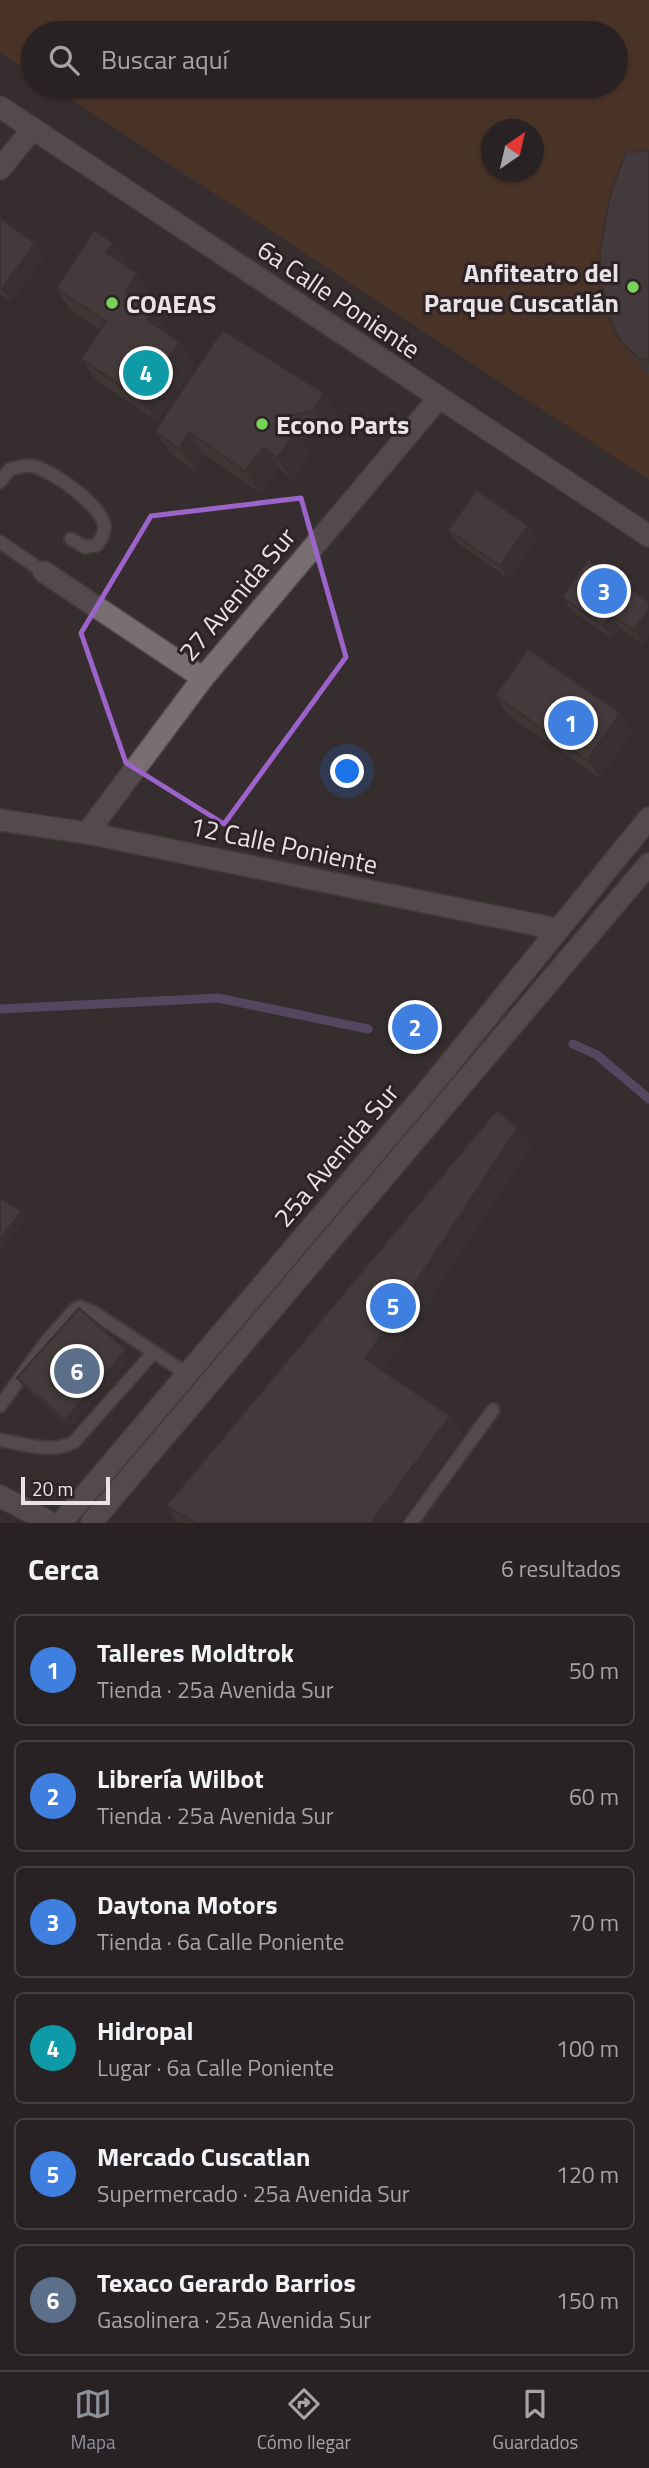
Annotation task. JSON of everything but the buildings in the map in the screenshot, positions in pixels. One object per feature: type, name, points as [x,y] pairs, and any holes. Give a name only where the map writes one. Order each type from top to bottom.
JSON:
[{"type":"street","name":"6a Calle Poniente","points":[[0,107],[649,536]]},
{"type":"street","points":[[0,169],[33,128]]},
{"type":"street","name":"27 Avenida Sur","points":[[87,833],[203,678],[438,398]]},
{"type":"street","points":[[44,572],[203,678]]},
{"type":"street","name":"25a Avenida Sur","points":[[61,1523],[428,1090],[649,818]]},
{"type":"street","name":"12 Calle Poniente","points":[[0,820],[87,833],[557,929]]},
{"type":"street","name":"25a Avenida Sur","points":[[91,1523],[649,864]]},
{"type":"street","points":[[0,1496],[51,1523]]},
{"type":"lane","points":[[0,482],[10,469],[32,466],[83,495],[94,506],[104,523],[104,535],[97,545],[85,547],[71,539]]},
{"type":"lane","points":[[0,542],[44,572]]},
{"type":"lane","points":[[0,1406],[45,1343],[74,1310],[80,1307],[93,1312],[187,1374]]},
{"type":"lane","points":[[0,1440],[50,1449],[74,1442],[154,1352]]},
{"type":"lane","points":[[411,1523],[493,1410]]},
{"type":"highlighted area","points":[[301,498],[346,657],[224,824],[126,763],[81,633],[151,516]]},
{"type":"shaded area","points":[[0,0],[649,0],[649,480],[69,98],[628,98],[628,21],[21,21],[21,66],[0,52]]},
{"type":"waterway","points":[[0,1009],[218,998],[368,1029]]},
{"type":"waterway","points":[[573,1044],[597,1055],[649,1099]]},
{"type":"place","name":"Anfiteatro del Parque Cuscatlán","points":[[633,287]]},
{"type":"place","name":"COAEAS","points":[[112,303]]},
{"type":"place","name":"Hidropal","points":[[146,373]]},
{"type":"place","name":"Econo Parts","points":[[262,424]]},
{"type":"place","name":"Daytona Motors","points":[[604,591]]},
{"type":"place","name":"Talleres Moldtrok","points":[[571,723]]},
{"type":"place","name":"Librería Wilbot","points":[[415,1027]]},
{"type":"place","name":"Mercado Cuscatlan","points":[[393,1306]]},
{"type":"place","name":"Texaco Gerardo Barrios","points":[[77,1371]]}]
